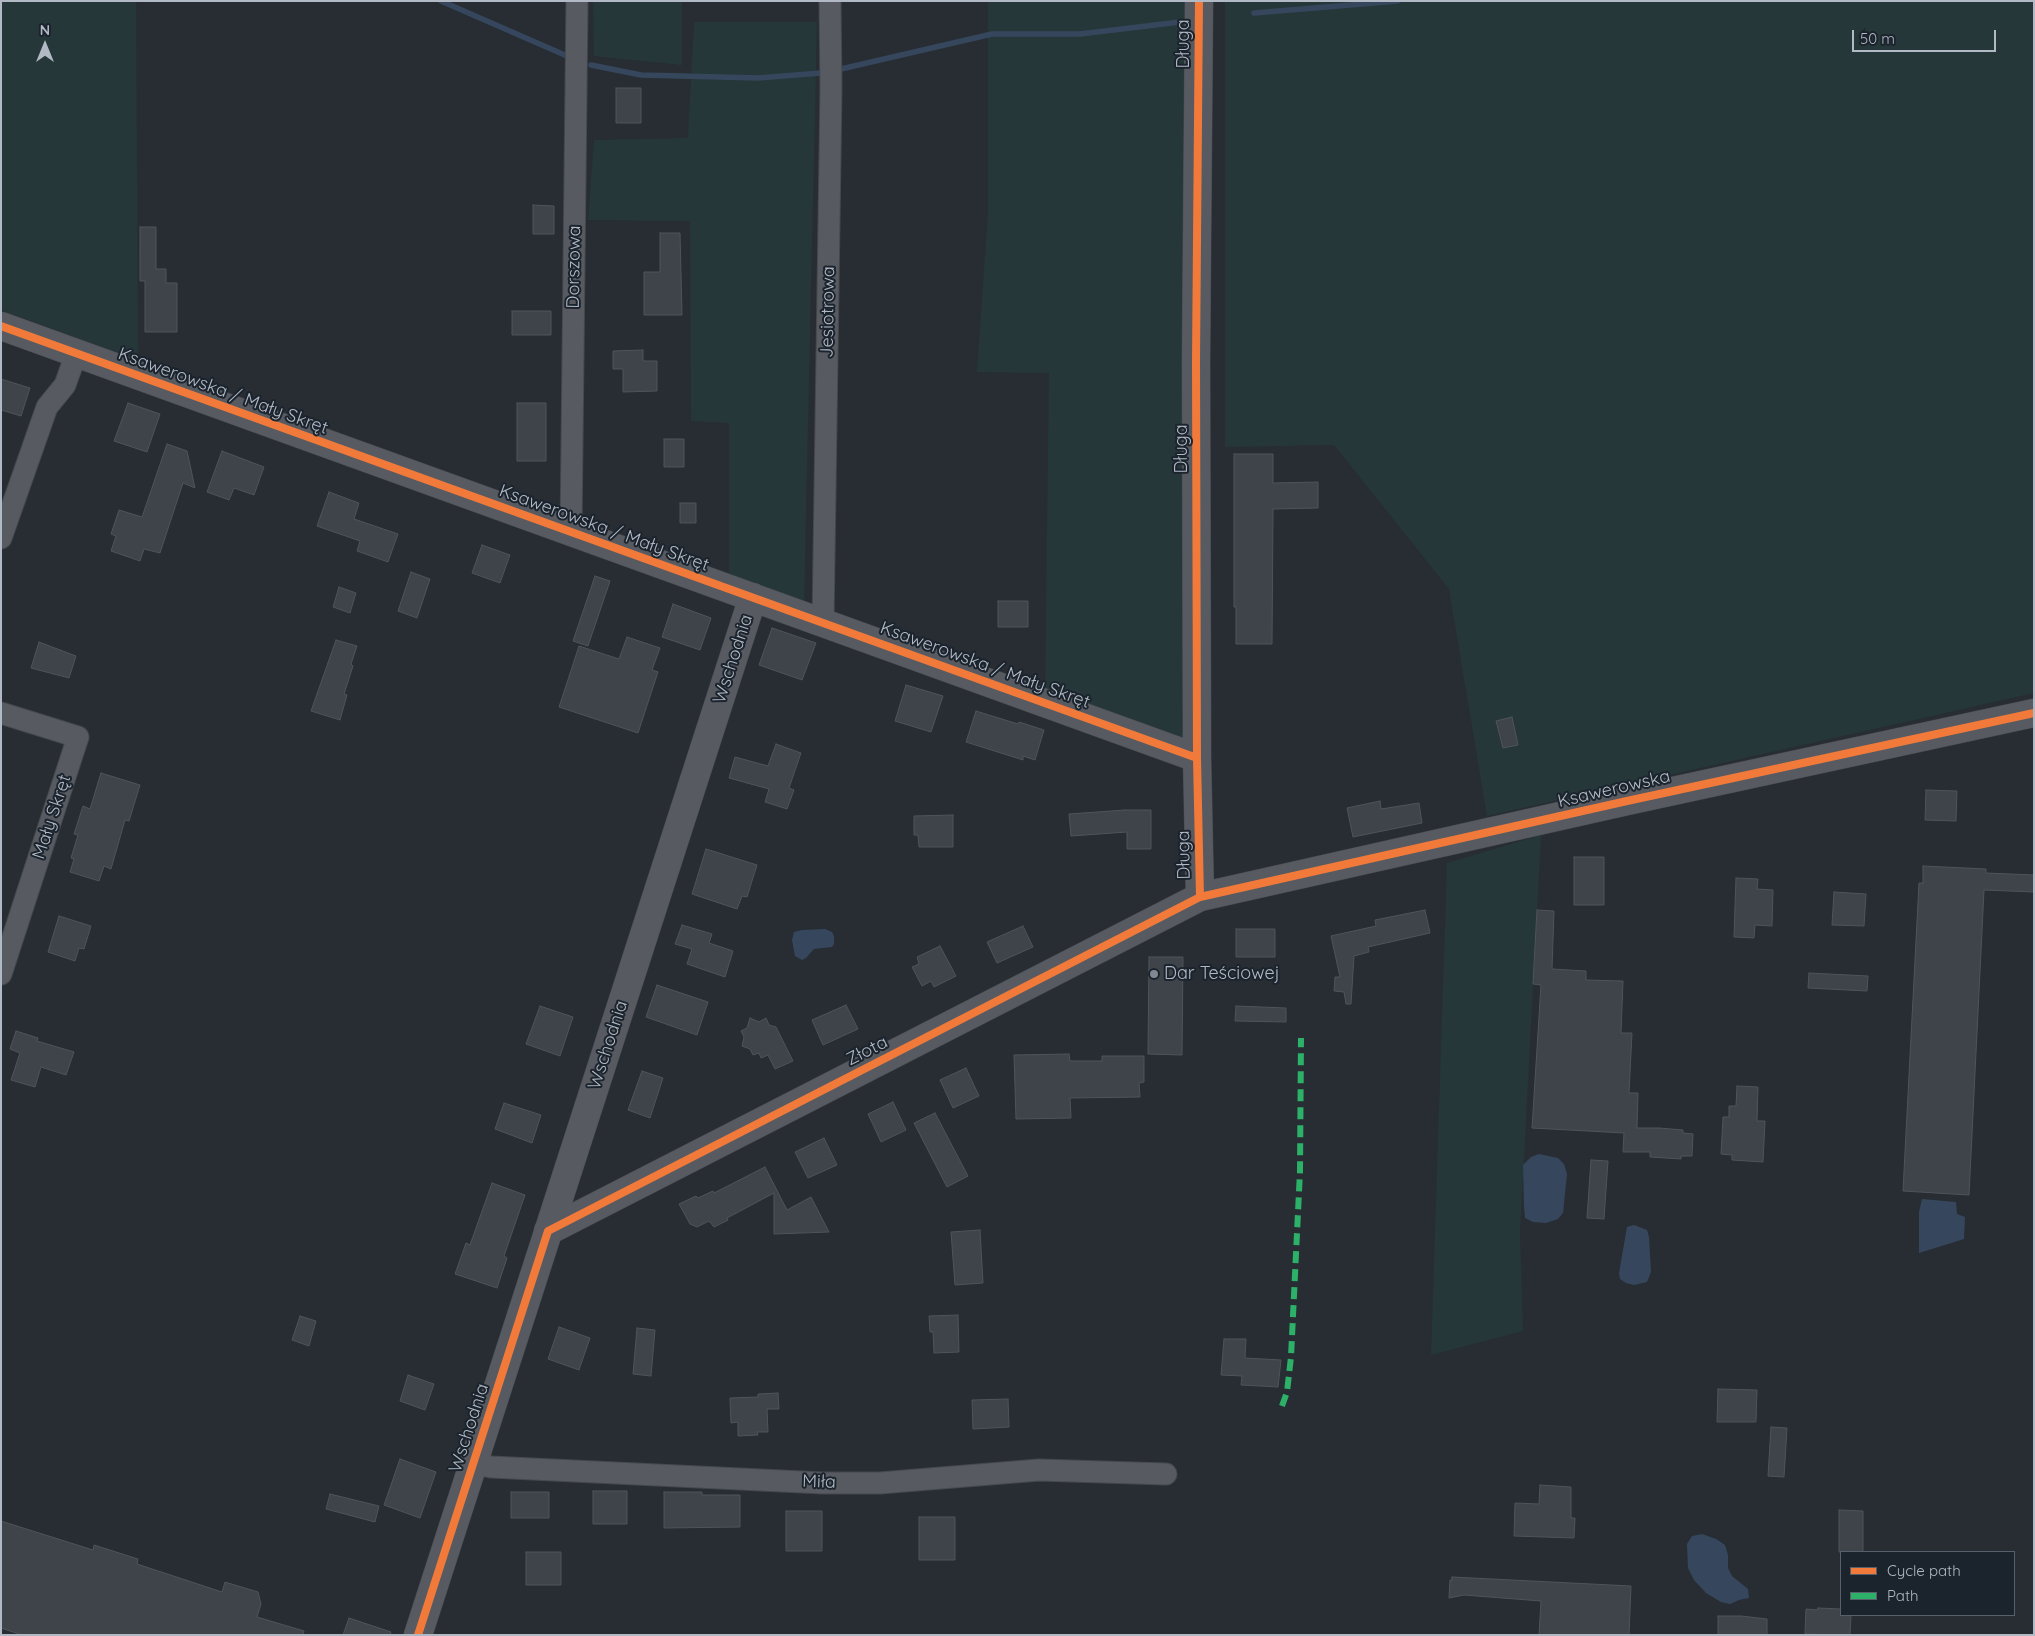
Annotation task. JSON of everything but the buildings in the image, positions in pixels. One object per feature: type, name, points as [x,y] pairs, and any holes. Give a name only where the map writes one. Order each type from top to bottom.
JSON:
[{"type":"street","name":"Dorszowa","points":[[571,532],[577,1]]},
{"type":"street","name":"Jesiotrowa","points":[[824,623],[831,89],[830,1]]},
{"type":"street","name":"Długa","points":[[1199,1],[1196,360],[1197,758],[1200,897]]},
{"type":"street","name":"Ksawerowska / Mały Skręt","points":[[1,326],[1197,758]]},
{"type":"street","points":[[1,538],[47,406],[65,386],[76,354]]},
{"type":"street","name":"Wschodnia","points":[[418,1635],[753,597]]},
{"type":"street","name":"Mały Skręt","points":[[1,713],[78,736],[1,974]]},
{"type":"street","name":"Ksawerowska","points":[[1200,897],[1636,799],[2034,713]]},
{"type":"street","name":"Złota","points":[[548,1231],[1200,897]]},
{"type":"street","name":"Miła","points":[[473,1463],[491,1467],[823,1483],[880,1483],[1039,1470],[1166,1474]]},
{"type":"shaded area","points":[[1,1],[136,1],[138,360],[1,310]]},
{"type":"shaded area","points":[[593,1],[682,1],[682,65],[594,56]]},
{"type":"shaded area","points":[[988,1],[1186,1],[1184,741],[1045,690],[1049,373],[977,372],[988,213]]},
{"type":"shaded area","points":[[1225,1],[2034,1],[2034,693],[1487,816],[1449,589],[1334,445],[1225,447]]},
{"type":"shaded area","points":[[694,22],[817,22],[804,603],[729,574],[729,423],[691,421],[690,221],[588,220],[594,140],[688,138]]},
{"type":"shaded area","points":[[1541,835],[1520,1234],[1523,1331],[1431,1355],[1447,863]]},
{"type":"water","points":[[825,929],[832,932],[834,936],[832,947],[814,949],[802,960],[795,956],[792,940],[794,932]]},
{"type":"water","points":[[1539,1154],[1558,1158],[1564,1164],[1567,1174],[1563,1213],[1558,1219],[1546,1223],[1533,1222],[1525,1218],[1523,1165],[1531,1157]]},
{"type":"water","points":[[1922,1199],[1956,1202],[1957,1214],[1965,1217],[1964,1239],[1919,1253],[1919,1212]]},
{"type":"water","points":[[1634,1225],[1647,1230],[1651,1272],[1647,1282],[1634,1285],[1620,1279],[1619,1273],[1627,1227]]},
{"type":"water","points":[[1702,1534],[1716,1539],[1725,1545],[1728,1555],[1728,1568],[1732,1576],[1748,1589],[1749,1598],[1730,1604],[1721,1602],[1706,1593],[1694,1580],[1688,1568],[1687,1544],[1692,1536]]},
{"type":"waterway","points":[[441,1],[567,56]]},
{"type":"waterway","points":[[1254,13],[1398,1]]},
{"type":"waterway","points":[[841,69],[992,34],[1080,34],[1180,22]]},
{"type":"waterway","points":[[591,65],[641,75],[758,78],[821,73]]},
{"type":"marked path","points":[[1282,1406],[1287,1392],[1291,1357],[1300,1171],[1301,1038]]},
{"type":"cycle path","points":[[1199,1],[1196,360],[1197,758],[1200,897]]},
{"type":"cycle path","points":[[1,326],[1197,758]]},
{"type":"cycle path","points":[[418,1635],[548,1231],[1200,897],[1627,801],[2034,713]]},
{"type":"place","name":"Dar Teściowej","points":[[1154,974]]}]
